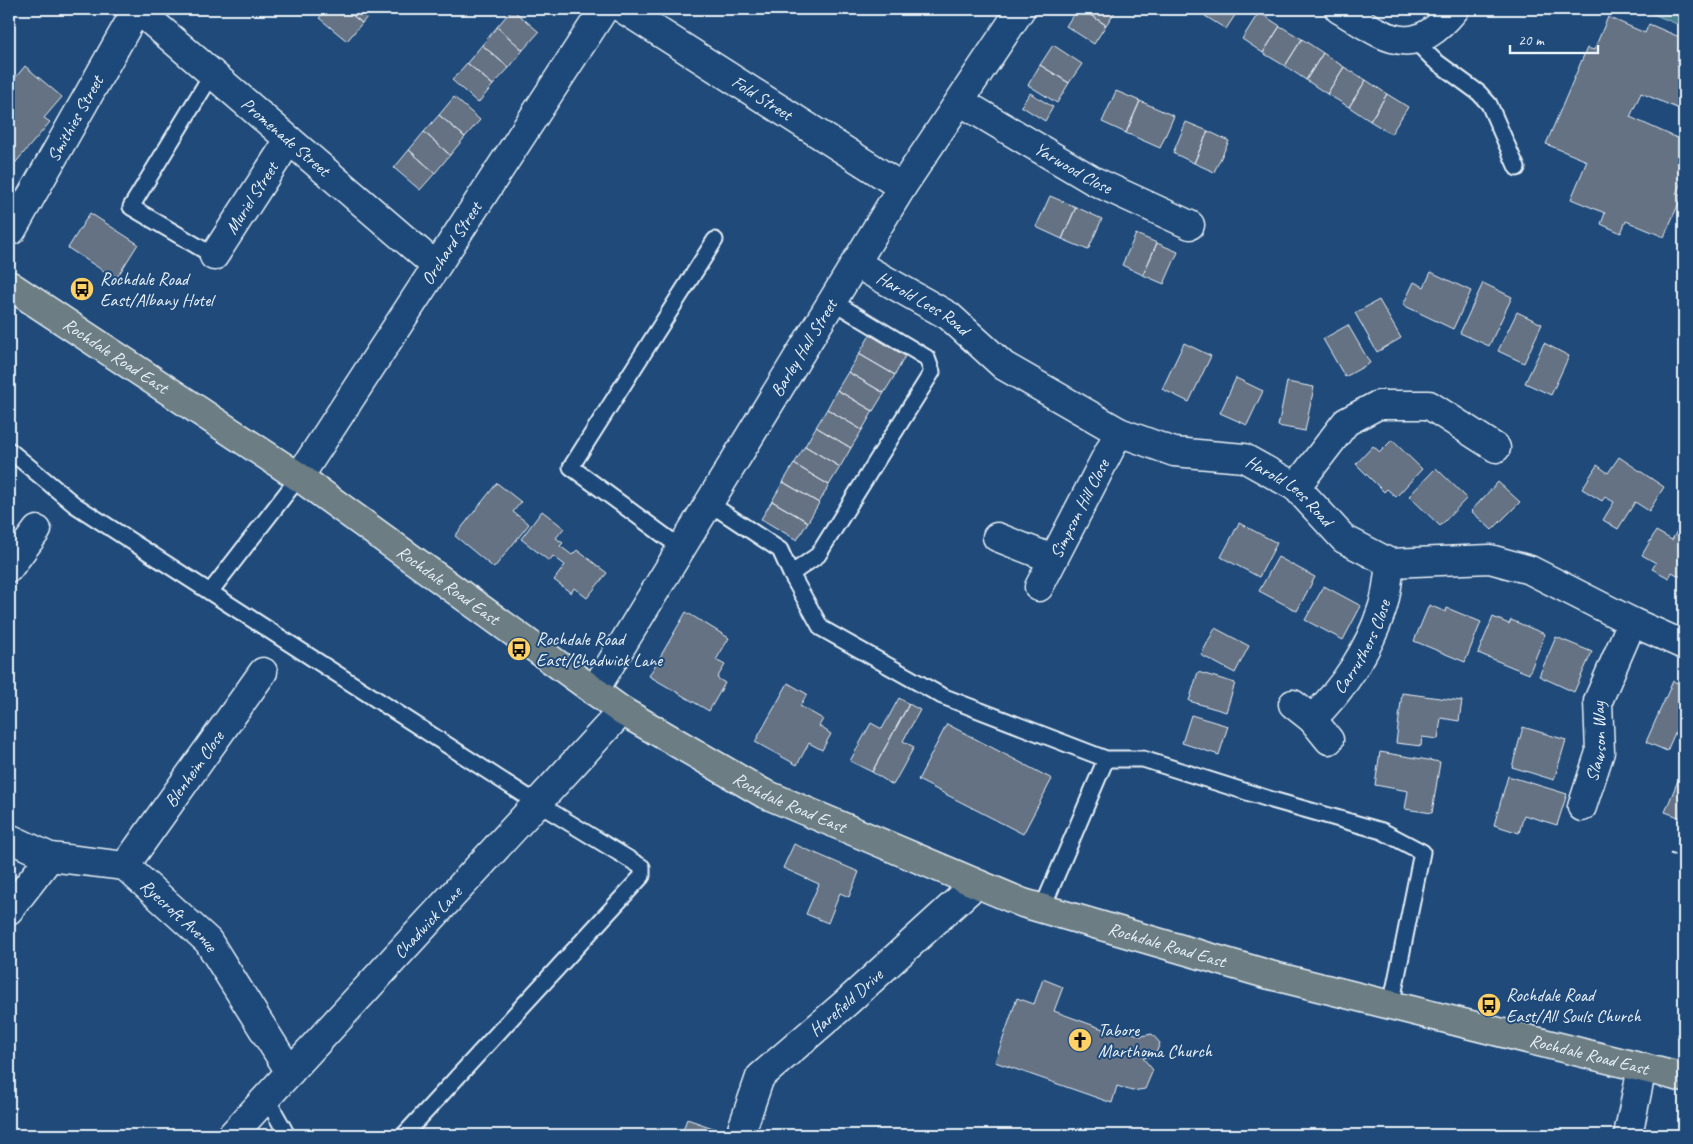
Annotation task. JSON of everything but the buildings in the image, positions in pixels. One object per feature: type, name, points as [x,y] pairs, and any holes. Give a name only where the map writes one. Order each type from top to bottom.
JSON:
[{"type":"highway","name":"Rochdale Road East","points":[[9,285],[299,477],[622,710],[763,793],[976,884],[1042,909],[1270,975],[1684,1078]]},
{"type":"street","name":"Promenade Street","points":[[137,9],[436,266]]},
{"type":"street","name":"Smithies Street","points":[[12,230],[137,9]]},
{"type":"street","name":"Fold Street","points":[[623,9],[902,187]]},
{"type":"street","name":"Barley Hall Street","points":[[594,691],[902,187],[961,102],[1021,9]]},
{"type":"street","points":[[1339,9],[1373,30],[1396,40],[1415,40],[1440,27],[1455,9]]},
{"type":"street","name":"Orchard Street","points":[[299,477],[436,266],[593,13]]},
{"type":"street","name":"Yarwood Close","points":[[961,102],[1094,181],[1190,225]]},
{"type":"street","name":"Muriel Street","points":[[214,256],[289,140]]},
{"type":"street","name":"Harold Lees Road","points":[[855,263],[949,316],[1004,366],[1119,432],[1174,452],[1244,458],[1296,488],[1344,539],[1390,563],[1490,559],[1530,570],[1632,622],[1684,645]]},
{"type":"street","points":[[1296,488],[1346,422],[1378,405],[1429,405],[1496,448]]},
{"type":"street","name":"Simpson Hill Close","points":[[1039,586],[1119,432]]},
{"type":"street","points":[[9,568],[37,530]]},
{"type":"street","points":[[997,537],[1053,559]]},
{"type":"street","name":"Carruthers Close","points":[[1329,740],[1302,711],[1328,703],[1361,658],[1383,608],[1390,563]]},
{"type":"street","name":"Slawson Way","points":[[1582,807],[1600,752],[1598,701],[1632,622]]},
{"type":"street","name":"Blenheim Close","points":[[125,866],[263,672]]},
{"type":"street","name":"Chadwick Lane","points":[[232,1135],[267,1100],[290,1072],[622,710]]},
{"type":"street","name":"Ryecroft Avenue","points":[[9,838],[50,857],[125,866],[208,941],[290,1072]]},
{"type":"street","points":[[9,910],[50,857]]},
{"type":"street","name":"Harefield Drive","points":[[740,1135],[760,1078],[847,1002],[976,884]]},
{"type":"street","points":[[1628,1135],[1642,1068]]},
{"type":"lane","points":[[1415,40],[1434,60],[1479,93],[1489,104],[1517,168]]},
{"type":"lane","points":[[212,74],[131,207],[214,256]]},
{"type":"lane","points":[[681,548],[571,467],[716,240]]},
{"type":"lane","points":[[791,574],[818,555],[932,372],[927,358],[832,301]]},
{"type":"lane","points":[[9,450],[75,505],[537,803],[640,863],[643,870],[642,876],[404,1135]]},
{"type":"lane","points":[[210,592],[299,477]]},
{"type":"lane","points":[[708,503],[780,550],[821,628],[942,696],[1106,759],[1142,759],[1272,800],[1382,831],[1422,852],[1391,1006]]},
{"type":"lane","points":[[1042,909],[1106,759]]},
{"type":"lane","points":[[267,1100],[287,1135]]},
{"type":"path","points":[[1670,854],[1684,857]]},
{"type":"green space","points":[[1641,9],[1684,9],[1684,27]]},
{"type":"place","name":"Rochdale Road East/Albany Hotel","points":[[82,289]]},
{"type":"place","name":"Rochdale Road East/Chadwick Lane","points":[[519,649]]},
{"type":"place","name":"Rochdale Road East/All Souls Church","points":[[1489,1005]]},
{"type":"place","name":"Tabore Marthoma Church","points":[[1080,1040]]}]
